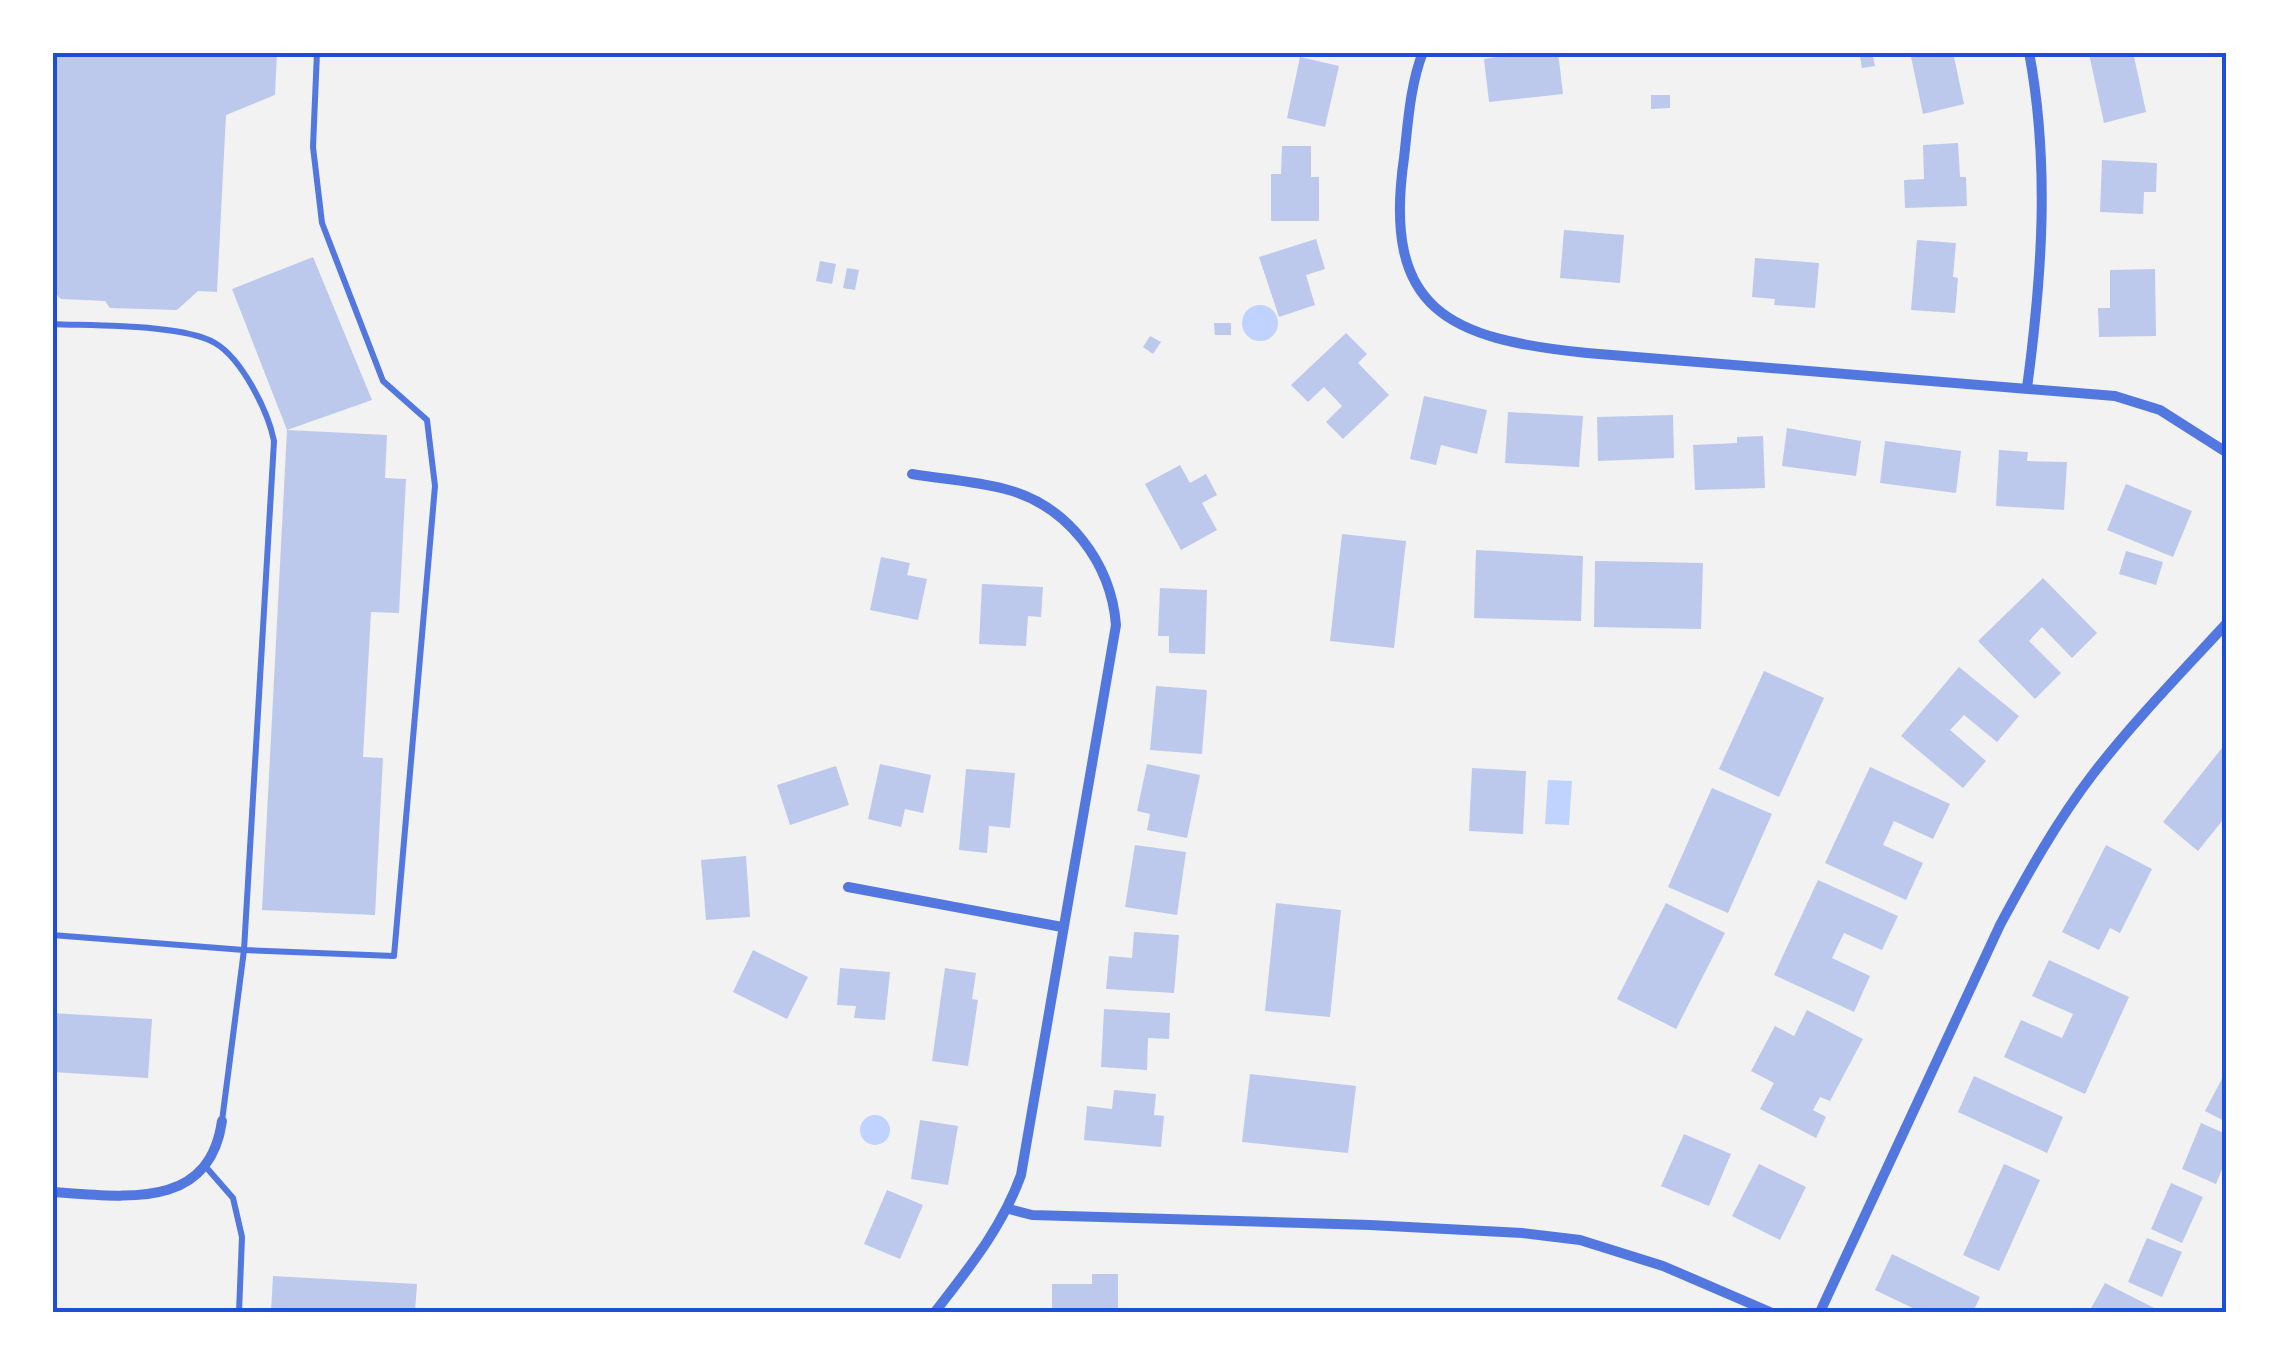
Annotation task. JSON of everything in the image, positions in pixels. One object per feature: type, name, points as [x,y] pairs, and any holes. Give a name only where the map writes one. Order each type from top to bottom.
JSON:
[{"type":"street","points":[[1423,52],[1414,84],[1398,196],[1401,250],[1410,274],[1426,297],[1446,316],[1470,330],[1526,347],[2115,396],[2178,420],[2226,452]]},
{"type":"street","points":[[2027,388],[2034,337],[2042,188],[2038,97],[2029,52]]},
{"type":"street","points":[[912,474],[1025,496],[1060,518],[1098,559],[1110,589],[1116,626],[1026,1154],[1008,1209],[935,1312]]},
{"type":"street","points":[[1820,1312],[2027,875],[2091,776],[2226,624]]},
{"type":"street","points":[[848,887],[1062,927]]},
{"type":"street","points":[[52,1192],[149,1194],[192,1180],[206,1167],[219,1142],[222,1120]]},
{"type":"street","points":[[1008,1209],[1032,1215],[1370,1225],[1580,1240],[1664,1266],[1770,1312]]},
{"type":"lane","points":[[52,934],[244,950],[394,956],[434,486],[427,420],[384,380],[322,222],[314,147],[316,52]]},
{"type":"lane","points":[[52,324],[170,331],[216,344],[236,363],[270,422],[274,441],[244,950],[222,1120]]},
{"type":"lane","points":[[206,1167],[233,1198],[242,1237],[239,1312]]},
{"type":"water","points":[[1260,305],[1273,310],[1278,323],[1273,336],[1260,341],[1247,336],[1242,323],[1247,310]]},
{"type":"water","points":[[1548,780],[1572,781],[1569,825],[1545,824]]},
{"type":"water","points":[[875,1115],[886,1119],[890,1130],[886,1141],[875,1145],[864,1141],[860,1130],[864,1119]]},
{"type":"building","points":[[52,52],[277,52],[275,95],[226,115],[217,292],[198,291],[177,310],[110,308],[105,301],[61,299],[52,290]]},
{"type":"building","points":[[1558,52],[1563,94],[1489,102],[1484,59]]},
{"type":"building","points":[[1859,52],[1872,52],[1875,66],[1862,68]]},
{"type":"building","points":[[1910,52],[1953,52],[1964,104],[1923,114]]},
{"type":"building","points":[[2133,52],[2146,112],[2104,123],[2089,54]]},
{"type":"building","points":[[1300,57],[1339,66],[1325,127],[1287,118]]},
{"type":"building","points":[[1651,95],[1670,95],[1670,108],[1651,109]]},
{"type":"building","points":[[1958,143],[1960,177],[1966,177],[1967,206],[1905,208],[1904,180],[1924,179],[1923,145]]},
{"type":"building","points":[[1282,146],[1311,146],[1311,177],[1319,177],[1319,221],[1271,221],[1271,174],[1281,174]]},
{"type":"building","points":[[2102,160],[2157,163],[2156,192],[2144,192],[2143,214],[2100,212]]},
{"type":"building","points":[[1564,230],[1624,235],[1620,283],[1560,278]]},
{"type":"building","points":[[1316,239],[1325,269],[1306,275],[1315,305],[1279,317],[1259,257]]},
{"type":"building","points":[[1917,240],[1956,243],[1955,313],[1911,310]]},
{"type":"building","points":[[313,257],[372,400],[287,430],[232,289]]},
{"type":"building","points":[[1755,258],[1819,263],[1815,308],[1774,305],[1775,299],[1752,297]]},
{"type":"building","points":[[820,261],[836,264],[832,284],[816,281]]},
{"type":"building","points":[[847,268],[859,270],[855,290],[843,288]]},
{"type":"building","points":[[2155,269],[2156,336],[2099,337],[2098,308],[2110,308],[2110,270]]},
{"type":"building","points":[[1214,323],[1231,323],[1231,335],[1215,335]]},
{"type":"building","points":[[1346,333],[1367,354],[1358,363],[1389,395],[1343,439],[1326,422],[1342,406],[1324,387],[1308,402],[1291,385]]},
{"type":"building","points":[[1150,336],[1161,342],[1153,354],[1143,347]]},
{"type":"building","points":[[1424,396],[1487,410],[1477,454],[1441,445],[1436,465],[1410,459]]},
{"type":"building","points":[[1508,412],[1583,416],[1579,467],[1505,463]]},
{"type":"building","points":[[1673,415],[1674,458],[1598,461],[1597,417]]},
{"type":"building","points":[[1787,428],[1861,441],[1856,476],[1782,466]]},
{"type":"building","points":[[287,430],[387,435],[385,478],[406,479],[399,613],[371,612],[363,757],[383,758],[375,915],[262,910]]},
{"type":"building","points":[[1763,436],[1765,488],[1695,490],[1693,445],[1737,443],[1737,437]]},
{"type":"building","points":[[1885,441],[1961,451],[1956,493],[1880,483]]},
{"type":"building","points":[[1999,450],[2028,452],[2027,461],[2067,462],[2064,510],[1996,506]]},
{"type":"building","points":[[1180,465],[1190,483],[1206,474],[1217,495],[1202,503],[1217,530],[1181,550],[1145,484]]},
{"type":"building","points":[[2126,484],[2192,511],[2173,557],[2107,530]]},
{"type":"building","points":[[1342,534],[1406,541],[1394,648],[1330,641]]},
{"type":"building","points":[[1476,550],[1583,556],[1581,621],[1474,618]]},
{"type":"building","points":[[2126,551],[2163,562],[2156,585],[2119,574]]},
{"type":"building","points":[[881,557],[910,563],[907,575],[927,579],[918,620],[870,610]]},
{"type":"building","points":[[1595,561],[1703,563],[1701,629],[1594,627]]},
{"type":"building","points":[[2043,578],[2097,633],[2072,658],[2042,627],[2029,641],[2061,673],[2035,699],[1978,641]]},
{"type":"building","points":[[982,584],[1043,587],[1041,617],[1028,616],[1026,646],[979,644]]},
{"type":"building","points":[[1160,588],[1207,590],[1205,654],[1169,653],[1169,636],[1158,636]]},
{"type":"building","points":[[1959,667],[2019,716],[1997,742],[1964,715],[1950,730],[1986,761],[1963,788],[1901,736]]},
{"type":"building","points":[[1764,671],[1824,698],[1779,797],[1719,769]]},
{"type":"building","points":[[1156,686],[1207,690],[1202,754],[1150,750]]},
{"type":"building","points":[[2226,743],[2226,825],[2222,821],[2198,851],[2163,822]]},
{"type":"building","points":[[880,764],[931,775],[923,813],[905,809],[901,827],[868,819]]},
{"type":"building","points":[[1147,764],[1200,775],[1187,838],[1147,830],[1150,814],[1137,811]]},
{"type":"building","points":[[836,766],[849,805],[790,825],[777,785]]},
{"type":"building","points":[[1870,767],[1950,804],[1933,839],[1894,821],[1883,845],[1923,863],[1906,900],[1825,863]]},
{"type":"building","points":[[1472,768],[1526,771],[1523,834],[1469,831]]},
{"type":"building","points":[[966,769],[1015,773],[1010,828],[989,826],[987,853],[959,850]]},
{"type":"building","points":[[1712,788],[1772,814],[1728,913],[1668,887]]},
{"type":"building","points":[[1135,845],[1186,852],[1177,915],[1125,907]]},
{"type":"building","points":[[2106,845],[2152,869],[2120,933],[2110,928],[2099,950],[2062,932]]},
{"type":"building","points":[[746,856],[750,917],[706,920],[701,860]]},
{"type":"building","points":[[1818,880],[1898,916],[1882,950],[1844,933],[1832,958],[1870,976],[1854,1012],[1774,975]]},
{"type":"building","points":[[1276,903],[1341,910],[1330,1017],[1265,1011]]},
{"type":"building","points":[[1666,903],[1725,933],[1676,1029],[1617,999]]},
{"type":"building","points":[[1134,932],[1179,935],[1174,993],[1106,989],[1109,956],[1132,958]]},
{"type":"building","points":[[753,950],[808,977],[787,1019],[733,992]]},
{"type":"building","points":[[2049,960],[2129,997],[2085,1094],[2004,1057],[2021,1020],[2062,1038],[2073,1014],[2032,996]]},
{"type":"building","points":[[840,968],[890,972],[885,1020],[854,1018],[856,1006],[837,1005]]},
{"type":"building","points":[[945,968],[976,973],[972,999],[978,1000],[968,1066],[932,1061]]},
{"type":"building","points":[[1104,1009],[1170,1013],[1169,1039],[1148,1038],[1147,1070],[1101,1067]]},
{"type":"building","points":[[1807,1010],[1863,1039],[1830,1101],[1820,1097],[1813,1110],[1826,1117],[1816,1138],[1760,1109],[1774,1083],[1751,1071],[1775,1026],[1794,1036]]},
{"type":"building","points":[[52,1013],[152,1019],[148,1078],[52,1072]]},
{"type":"building","points":[[2226,1071],[2226,1122],[2205,1111]]},
{"type":"building","points":[[1250,1074],[1356,1086],[1348,1153],[1242,1142]]},
{"type":"building","points":[[1974,1076],[2063,1117],[2047,1153],[1958,1112]]},
{"type":"building","points":[[1114,1090],[1156,1094],[1154,1115],[1164,1116],[1161,1147],[1084,1140],[1087,1106],[1112,1109]]},
{"type":"building","points":[[920,1120],[958,1126],[948,1185],[911,1179]]},
{"type":"building","points":[[2201,1123],[2226,1134],[2226,1159],[2216,1184],[2182,1169]]},
{"type":"building","points":[[1684,1134],[1731,1154],[1709,1206],[1661,1186]]},
{"type":"building","points":[[1759,1164],[1806,1187],[1780,1240],[1732,1216]]},
{"type":"building","points":[[2004,1164],[2040,1180],[1999,1271],[1963,1255]]},
{"type":"building","points":[[2171,1183],[2203,1197],[2182,1243],[2151,1229]]},
{"type":"building","points":[[887,1190],[923,1205],[900,1259],[864,1244]]},
{"type":"building","points":[[2147,1238],[2182,1252],[2162,1297],[2128,1282]]},
{"type":"building","points":[[1892,1254],[1980,1297],[1973,1312],[1921,1312],[1875,1290]]},
{"type":"building","points":[[1092,1274],[1118,1274],[1118,1312],[1052,1312],[1052,1284],[1092,1284]]},
{"type":"building","points":[[273,1276],[417,1284],[415,1312],[271,1312]]},
{"type":"building","points":[[2105,1283],[2162,1312],[2089,1312]]}]
